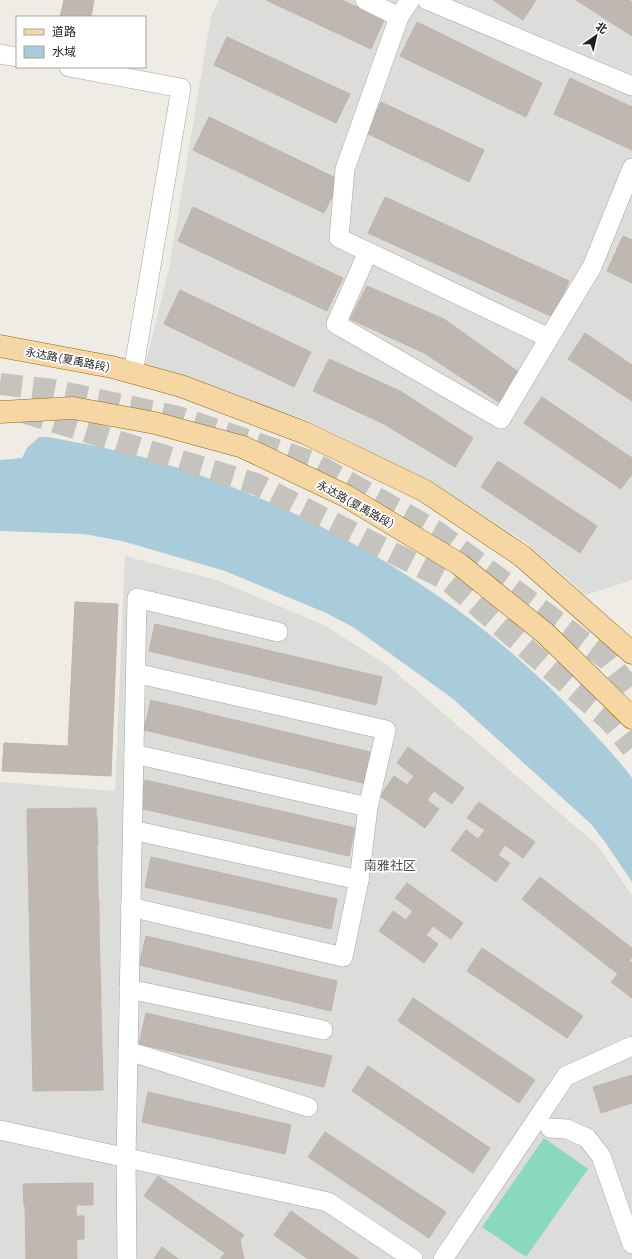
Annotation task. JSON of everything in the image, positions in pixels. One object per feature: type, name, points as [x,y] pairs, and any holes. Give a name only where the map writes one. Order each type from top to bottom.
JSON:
[{"type":"main road","name":"永达路(夏禹路段)","points":[[0,346],[112,367],[181,386],[305,433],[425,491],[522,556],[632,653]]},
{"type":"main road","name":"永达路(夏禹路段)","points":[[0,412],[73,408],[155,423],[243,447],[346,496],[459,564],[546,634],[632,718]]},
{"type":"lane","points":[[365,0],[399,17]]},
{"type":"lane","points":[[410,0],[399,17],[345,169],[339,238],[549,338]]},
{"type":"lane","points":[[427,0],[632,86]]},
{"type":"lane","points":[[0,54],[16,57]]},
{"type":"lane","points":[[74,68],[181,88],[133,373]]},
{"type":"lane","points":[[368,252],[336,324],[501,419],[592,267],[632,168]]},
{"type":"lane","points":[[127,1259],[126,1157],[137,598],[278,632]]},
{"type":"lane","points":[[130,908],[343,957],[359,880],[368,807],[386,730],[135,673]]},
{"type":"lane","points":[[134,754],[368,807]]},
{"type":"lane","points":[[132,830],[359,880]]},
{"type":"lane","points":[[129,989],[324,1030]]},
{"type":"lane","points":[[443,1259],[566,1076],[632,1046]]},
{"type":"lane","points":[[128,1051],[308,1107]]},
{"type":"lane","points":[[550,1128],[567,1129],[587,1138],[601,1156],[632,1244]]},
{"type":"lane","points":[[0,1130],[328,1202],[413,1259]]},
{"type":"shaded area","points":[[219,0],[632,0],[632,580],[586,595],[524,541],[427,480],[307,420],[145,366],[169,268],[211,16]]},
{"type":"shaded area","name":"南雅社区","points":[[125,556],[220,581],[324,625],[387,665],[597,845],[632,895],[632,1259],[0,1259],[0,782],[115,791]]},
{"type":"green space","points":[[544,1138],[588,1169],[526,1257],[482,1227]]},
{"type":"water","points":[[39,437],[48,437],[129,454],[156,461],[217,481],[277,506],[335,534],[391,565],[445,601],[496,640],[544,682],[589,728],[632,778],[632,882],[591,824],[452,698],[353,627],[326,613],[225,571],[122,541],[84,534],[0,531],[0,460],[22,458],[27,448]]},
{"type":"building","points":[[64,0],[94,0],[91,16],[60,16]]},
{"type":"building","points":[[266,0],[342,0],[384,20],[371,49]]},
{"type":"building","points":[[493,0],[536,0],[523,20]]},
{"type":"building","points":[[576,0],[629,0],[632,2],[632,36]]},
{"type":"building","points":[[417,22],[542,83],[526,117],[400,56]]},
{"type":"building","points":[[227,37],[350,94],[336,123],[214,65]]},
{"type":"building","points":[[570,78],[632,107],[632,150],[554,114]]},
{"type":"building","points":[[381,102],[484,150],[469,182],[366,133]]},
{"type":"building","points":[[209,117],[340,180],[324,213],[193,150]]},
{"type":"building","points":[[385,197],[569,281],[553,317],[368,233]]},
{"type":"building","points":[[193,207],[343,278],[327,311],[178,241]]},
{"type":"building","points":[[623,236],[632,240],[632,283],[607,271]]},
{"type":"building","points":[[367,286],[444,319],[520,373],[500,403],[424,353],[350,319]]},
{"type":"building","points":[[180,290],[311,352],[294,387],[164,324]]},
{"type":"building","points":[[585,333],[632,365],[632,401],[568,359]]},
{"type":"building","points":[[329,359],[400,391],[473,438],[455,467],[384,424],[313,391]]},
{"type":"building","points":[[542,397],[632,458],[632,474],[621,489],[524,423]]},
{"type":"building","points":[[498,461],[597,526],[580,553],[481,487]]},
{"type":"building","points":[[75,602],[118,604],[111,776],[2,771],[4,743],[68,746]]},
{"type":"building","points":[[155,624],[382,677],[376,705],[149,651]]},
{"type":"building","points":[[151,700],[374,753],[367,784],[144,730]]},
{"type":"building","points":[[408,747],[464,788],[452,804],[434,791],[427,800],[439,809],[425,828],[380,796],[394,776],[407,785],[414,776],[397,763]]},
{"type":"building","points":[[145,780],[355,828],[349,856],[139,808]]},
{"type":"building","points":[[479,802],[535,842],[523,858],[505,845],[498,855],[510,863],[496,882],[451,850],[466,830],[478,839],[485,830],[467,818]]},
{"type":"building","points":[[96,808],[103,1090],[33,1091],[27,809]]},
{"type":"building","points":[[97,817],[98,845],[28,847],[27,819]]},
{"type":"building","points":[[151,857],[337,899],[331,929],[145,887]]},
{"type":"building","points":[[540,877],[632,948],[632,957],[629,961],[632,963],[632,998],[611,982],[618,974],[522,899]]},
{"type":"building","points":[[407,883],[463,923],[451,939],[433,926],[426,935],[438,944],[424,963],[379,931],[393,911],[406,920],[413,911],[395,898]]},
{"type":"building","points":[[99,900],[99,928],[30,930],[29,902]]},
{"type":"building","points":[[146,936],[337,981],[331,1011],[139,965]]},
{"type":"building","points":[[482,948],[583,1016],[567,1038],[467,971]]},
{"type":"building","points":[[100,971],[101,998],[32,1000],[31,972]]},
{"type":"building","points":[[413,998],[535,1080],[519,1103],[398,1021]]},
{"type":"building","points":[[146,1013],[332,1056],[324,1087],[139,1044]]},
{"type":"building","points":[[102,1053],[103,1081],[34,1082],[33,1055]]},
{"type":"building","points":[[368,1066],[490,1148],[473,1173],[352,1091]]},
{"type":"building","points":[[632,1075],[632,1103],[601,1113],[593,1087]]},
{"type":"building","points":[[148,1092],[291,1125],[285,1154],[142,1122]]},
{"type":"building","points":[[325,1132],[446,1212],[429,1238],[308,1157]]},
{"type":"building","points":[[158,1176],[244,1235],[240,1240],[244,1259],[220,1259],[225,1253],[144,1196]]},
{"type":"building","points":[[93,1183],[93,1205],[71,1205],[71,1216],[84,1216],[84,1239],[35,1240],[35,1216],[47,1216],[46,1205],[24,1206],[23,1184]]},
{"type":"building","points":[[76,1198],[77,1259],[26,1259],[25,1199]]},
{"type":"building","points":[[291,1211],[359,1259],[308,1259],[274,1235]]},
{"type":"building","points":[[162,1247],[178,1259],[154,1259]]},
{"type":"tunnel","points":[[0,384],[53,390],[178,417],[310,461],[436,531],[608,660],[632,691]]},
{"type":"tunnel","points":[[23,412],[256,484],[449,581],[610,721],[632,748]]},
{"type":"district","name":"南雅社区","points":[[390,865]]}]
